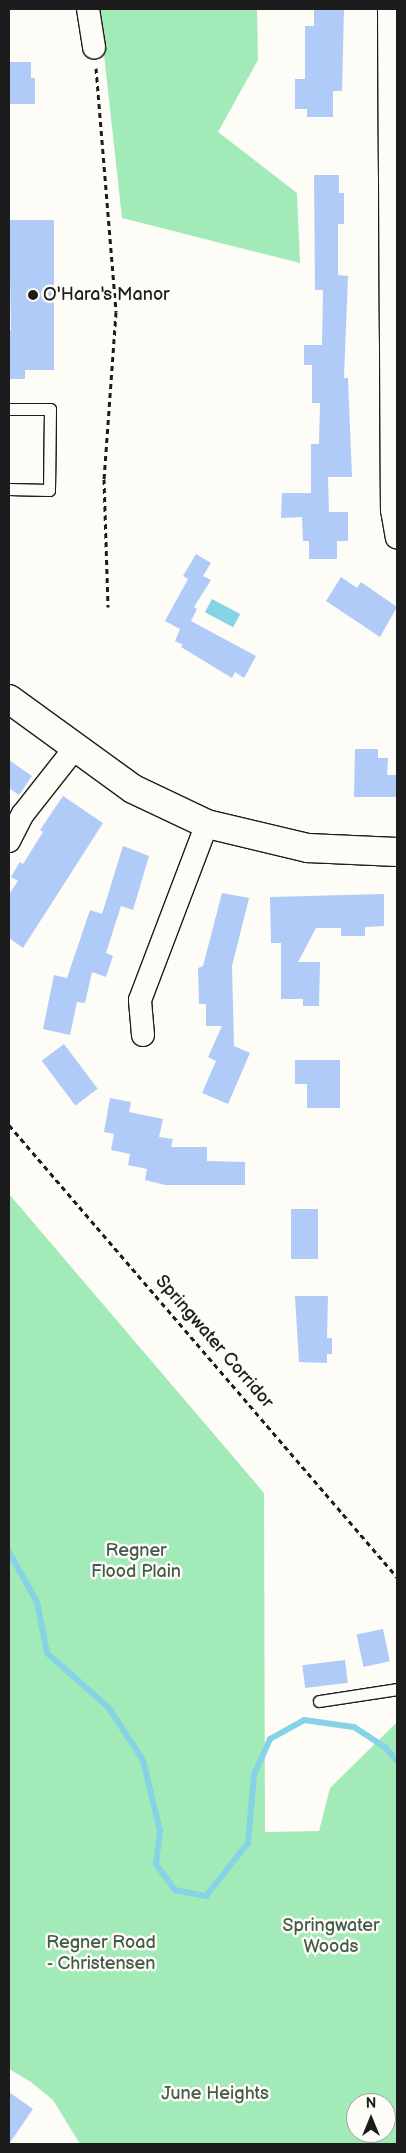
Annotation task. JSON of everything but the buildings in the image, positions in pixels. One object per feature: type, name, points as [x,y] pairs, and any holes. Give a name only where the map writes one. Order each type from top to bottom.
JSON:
[{"type":"street","points":[[88,9],[94,48]]},
{"type":"street","points":[[389,9],[392,510],[397,538]]},
{"type":"street","points":[[9,699],[140,793],[207,824],[308,848],[397,852]]},
{"type":"street","points":[[9,840],[23,814],[75,748]]},
{"type":"street","points":[[143,1035],[140,1000],[207,824]]},
{"type":"lane","points":[[9,409],[50,409],[49,490],[9,489]]},
{"type":"lane","points":[[319,1701],[397,1689]]},
{"type":"path","points":[[94,48],[116,312],[104,479],[108,607]]},
{"type":"path","name":"Springwater Corridor","points":[[9,1125],[397,1577]]},
{"type":"green space","points":[[99,9],[257,9],[258,60],[218,132],[297,193],[300,263],[122,218]]},
{"type":"green space","points":[[9,1194],[264,1493],[265,1832],[319,1831],[330,1788],[397,1722],[397,2144],[80,2144],[53,2100],[31,2082],[9,2069]]},
{"type":"water","points":[[212,599],[240,614],[233,627],[205,612]]},
{"type":"waterway","points":[[9,1552],[37,1602],[47,1653],[109,1708],[143,1760],[160,1831],[156,1864],[175,1890],[206,1896],[248,1843],[254,1775],[270,1739],[304,1720],[354,1727],[386,1748],[397,1761]]},
{"type":"place","name":"O'Hara's Manor","points":[[33,295]]},
{"type":"park label","name":"Regner Flood Plain","points":[[136,1562]]},
{"type":"park label","name":"Springwater Woods","points":[[331,1937]]},
{"type":"park label","name":"Regner Road - Christensen","points":[[101,1954]]},
{"type":"park label","name":"June Heights","points":[[215,2094]]}]
